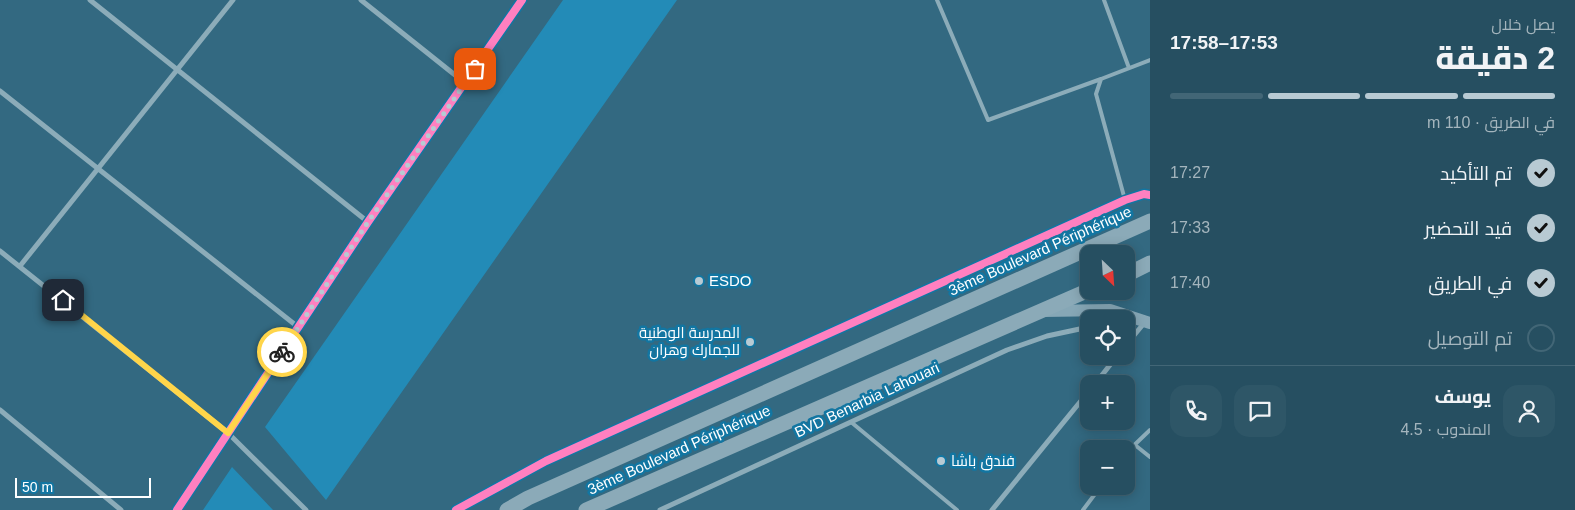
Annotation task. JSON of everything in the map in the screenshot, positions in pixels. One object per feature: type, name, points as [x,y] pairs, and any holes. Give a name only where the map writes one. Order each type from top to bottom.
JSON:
[{"type":"highway","name":"3ème Boulevard Périphérique","points":[[507,510],[528,498],[1150,221]]},
{"type":"highway","points":[[1135,270],[1150,263]]},
{"type":"highway","name":"3ème Boulevard Périphérique","points":[[586,510],[1080,294]]},
{"type":"street","points":[[90,0],[368,222]]},
{"type":"street","points":[[20,266],[233,0]]},
{"type":"street","points":[[361,0],[465,83]]},
{"type":"street","points":[[177,510],[368,222],[522,0]]},
{"type":"street","points":[[0,91],[298,327]]},
{"type":"street","points":[[456,510],[546,461],[1125,200],[1144,194],[1150,195]]},
{"type":"street","points":[[0,251],[228,433],[306,510]]},
{"type":"street","points":[[1038,312],[1110,310],[1148,322]]},
{"type":"street","points":[[1135,323],[1148,322]]},
{"type":"street","points":[[1135,336],[1148,322]]},
{"type":"street","name":"BVD Benarbia Lahouari","points":[[660,510],[1006,350],[1048,336],[1080,329]]},
{"type":"street","points":[[1102,375],[1110,365]]},
{"type":"street","points":[[992,510],[1080,402]]},
{"type":"street","points":[[0,410],[121,510]]},
{"type":"lane","points":[[937,0],[988,120],[1150,60]]},
{"type":"lane","points":[[1104,0],[1129,68]]},
{"type":"lane","points":[[1101,79],[1096,94],[1125,200]]},
{"type":"lane","points":[[850,421],[957,510]]},
{"type":"lane","points":[[1150,430],[1135,445],[1150,456]]},
{"type":"lane","points":[[1083,510],[1094,495]]},
{"type":"shaded area","points":[[563,0],[677,0],[326,500],[265,427]]},
{"type":"shaded area","points":[[232,467],[273,510],[203,510]]},
{"type":"cycle path","points":[[177,510],[368,222],[522,0]]},
{"type":"cycle path","points":[[456,510],[546,461],[1125,200],[1144,194],[1150,195]]},
{"type":"way so far","points":[[282,352],[368,222],[475,69]]},
{"type":"place","name":"ESDO","points":[[699,281]]},
{"type":"place","name":"المدرسة الوطنية للجمارك وهران","points":[[750,342]]},
{"type":"place","name":"فندق باشا","points":[[941,461]]},
{"type":"route","points":[[63,300],[228,433],[282,352]]}]
